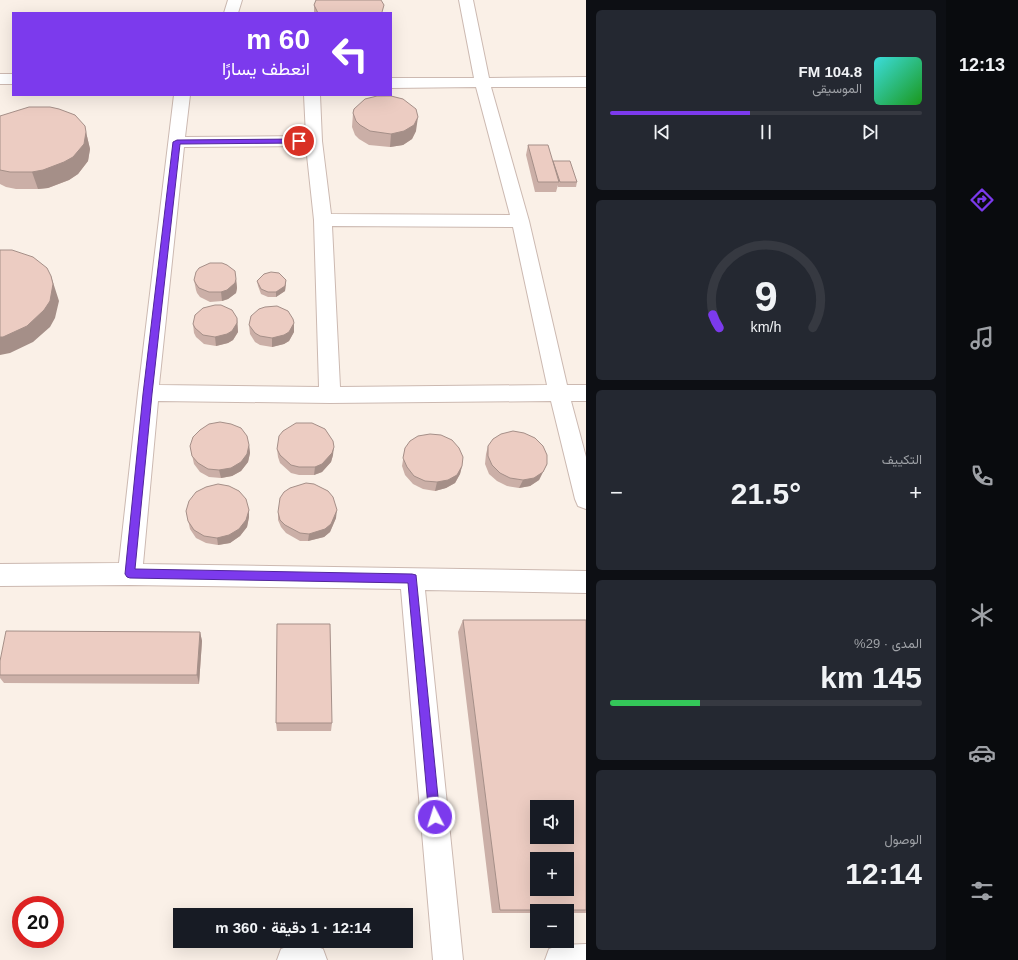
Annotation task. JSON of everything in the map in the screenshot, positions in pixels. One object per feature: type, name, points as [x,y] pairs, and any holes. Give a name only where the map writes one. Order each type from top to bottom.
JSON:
[{"type":"lane","points":[[231,12],[235,0]]},
{"type":"lane","points":[[466,0],[482,82],[520,221],[559,394],[586,499]]},
{"type":"lane","points":[[0,79],[12,79]]},
{"type":"lane","points":[[392,83],[586,82]]},
{"type":"lane","points":[[130,574],[148,394],[182,96]]},
{"type":"lane","points":[[312,96],[314,141],[323,220],[330,395]]},
{"type":"lane","points":[[177,142],[314,141]]},
{"type":"lane","points":[[323,220],[520,221]]},
{"type":"lane","points":[[148,394],[330,395],[586,393]]},
{"type":"lane","points":[[0,575],[130,574],[586,582]]},
{"type":"lane","points":[[412,579],[448,960]]},
{"type":"lane","points":[[560,960],[586,959]]},
{"type":"lane","points":[[292,960],[312,960]]},
{"type":"building","points":[[316,0],[381,0],[384,5],[382,12],[318,12],[314,5]]},
{"type":"building","points":[[377,96],[391,96],[403,99],[416,109],[418,117],[414,125],[404,131],[391,134],[370,131],[360,125],[356,121],[353,113],[354,109],[365,99]]},
{"type":"building","points":[[29,107],[50,107],[75,115],[85,126],[86,132],[84,144],[73,157],[43,170],[32,172],[10,172],[0,170],[0,116]]},
{"type":"building","points":[[528,145],[548,145],[559,182],[538,182]]},
{"type":"building","points":[[553,161],[570,161],[577,182],[560,182]]},
{"type":"building","points":[[0,250],[12,250],[33,257],[47,268],[53,284],[50,301],[44,310],[27,326],[3,337],[0,337]]},
{"type":"building","points":[[210,263],[222,263],[235,271],[235,283],[227,290],[221,292],[209,292],[199,288],[194,280],[196,272],[199,268]]},
{"type":"building","points":[[271,272],[279,273],[286,280],[285,286],[276,292],[268,292],[261,289],[257,281],[264,274]]},
{"type":"building","points":[[221,305],[232,310],[237,318],[237,323],[232,331],[227,334],[215,337],[203,335],[195,328],[193,324],[195,315],[203,308]]},
{"type":"building","points":[[277,306],[288,311],[293,319],[294,323],[289,332],[272,338],[260,336],[255,333],[249,325],[251,316],[259,309]]},
{"type":"building","points":[[220,422],[241,428],[247,436],[249,445],[247,454],[241,462],[231,468],[219,470],[208,469],[198,463],[192,456],[190,446],[193,437],[200,430],[209,424]]},
{"type":"building","points":[[296,423],[312,423],[325,429],[333,441],[334,447],[332,453],[322,464],[315,467],[299,467],[291,465],[280,455],[277,449],[279,436],[283,431]]},
{"type":"building","points":[[513,431],[524,433],[535,438],[543,446],[547,455],[547,464],[543,472],[534,478],[523,480],[510,478],[500,473],[492,465],[488,456],[488,446],[493,439],[501,434]]},
{"type":"building","points":[[430,434],[441,435],[452,440],[459,448],[463,457],[462,466],[457,475],[448,480],[437,482],[425,481],[414,476],[407,467],[403,458],[405,448],[410,441],[418,436]]},
{"type":"building","points":[[306,483],[314,484],[328,491],[333,497],[337,510],[331,524],[325,529],[309,534],[300,533],[285,525],[280,520],[278,512],[280,498],[284,492],[290,488]]},
{"type":"building","points":[[218,484],[229,486],[239,491],[246,499],[249,510],[246,520],[239,529],[229,535],[217,538],[204,536],[194,530],[188,521],[186,511],[189,501],[196,492],[206,487]]},
{"type":"building","points":[[463,620],[586,620],[586,910],[574,910],[574,904],[530,904],[530,910],[500,910]]},
{"type":"building","points":[[277,624],[330,624],[332,723],[276,723]]},
{"type":"building","points":[[6,631],[200,632],[197,675],[0,675],[0,661]]},
{"type":"route","points":[[299,141],[177,142],[148,394],[130,574],[412,579],[435,817]]}]
